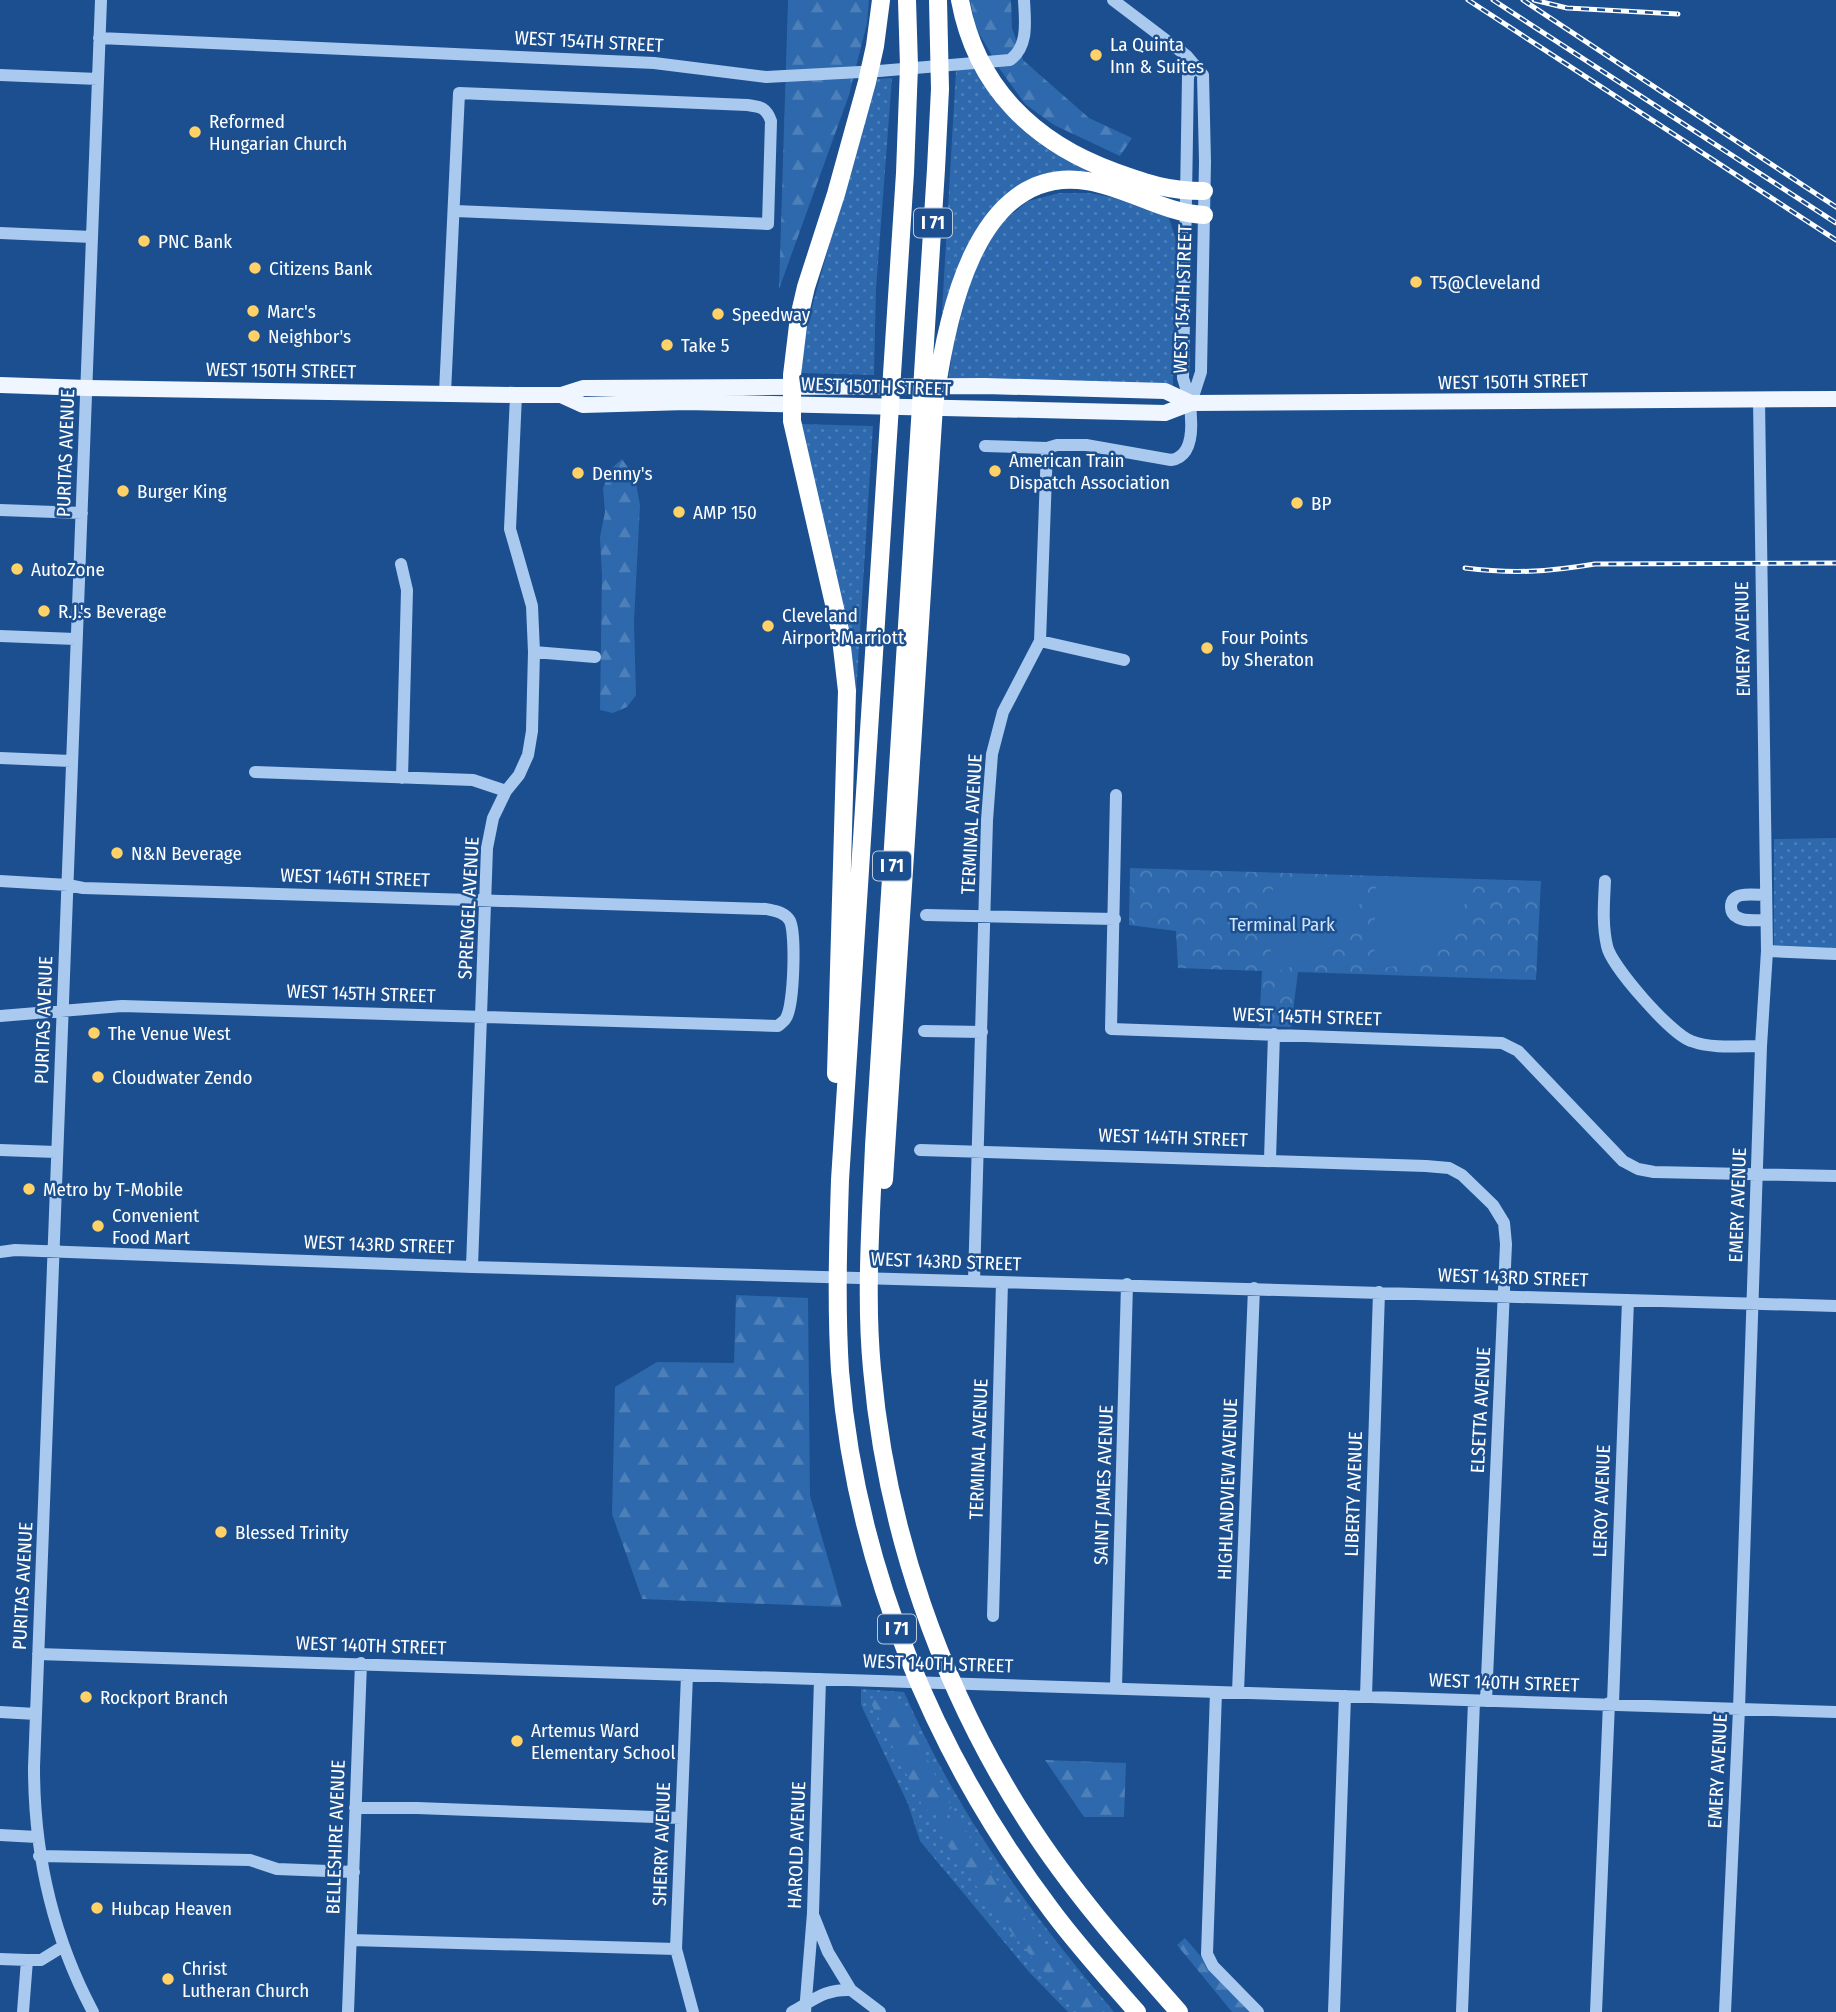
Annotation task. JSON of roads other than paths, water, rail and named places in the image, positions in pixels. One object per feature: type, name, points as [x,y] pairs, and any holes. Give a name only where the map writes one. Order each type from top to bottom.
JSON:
[{"type":"highway","points":[[841,1180],[836,1048],[847,691],[840,630],[792,421],[792,395],[795,345],[806,286],[836,194],[863,94],[875,46],[881,0]]},
{"type":"highway","name":"I 71","points":[[907,0],[908,91],[841,1180],[838,1318],[845,1413],[854,1471],[867,1527],[897,1628],[943,1737],[992,1824],[1052,1912],[1137,2012]]},
{"type":"highway","name":"I 71","points":[[938,0],[940,89],[933,357],[874,1146],[869,1291],[872,1369],[895,1511],[922,1604],[958,1695],[994,1766],[1049,1854],[1121,1947],[1179,2012]]},
{"type":"highway","points":[[960,0],[971,38],[996,85],[1026,122],[1054,144],[1096,165],[1162,188],[1195,191]]},
{"type":"highway","points":[[933,357],[979,240],[999,213],[1021,194],[1061,180],[1084,180],[1105,184],[1185,214],[1204,215]]},
{"type":"main road","name":"WEST 150TH STREET","points":[[0,385],[561,395],[583,405],[985,386],[1165,391],[1191,403]]},
{"type":"main road","name":"WEST 150TH STREET","points":[[792,395],[1165,413],[1191,403],[1836,399]]},
{"type":"street","name":"PURITAS AVENUE","points":[[93,2012],[62,1947],[40,1856],[34,1791],[101,0]]},
{"type":"street","name":"WEST 154TH STREET","points":[[99,38],[654,63],[766,77],[1010,60],[1021,50],[1024,38],[1024,0]]},
{"type":"street","name":"WEST 154TH STREET","points":[[1113,0],[1195,65],[1188,76],[1195,191],[1204,215],[1201,372],[1191,403]]},
{"type":"street","points":[[0,75],[98,79]]},
{"type":"street","points":[[445,393],[455,211],[458,93],[747,105],[764,107],[771,121],[768,223],[455,211]]},
{"type":"street","name":"WEST 154TH STREET","points":[[1191,403],[1183,378],[1185,214],[1195,191]]},
{"type":"street","points":[[0,233],[92,237]]},
{"type":"street","name":"SPRENGEL AVENUE","points":[[472,1267],[486,848],[493,818],[528,755],[532,731],[532,606],[510,529],[516,395]]},
{"type":"street","name":"EMERY AVENUE","points":[[1725,2012],[1739,1709],[1766,951],[1759,399]]},
{"type":"street","points":[[985,446],[1047,448],[1057,445],[1086,445],[1160,459],[1177,459],[1187,450],[1190,440],[1191,403]]},
{"type":"street","name":"TERMINAL AVENUE","points":[[974,1281],[987,820],[992,754],[1003,712],[1040,641],[1047,448]]},
{"type":"street","points":[[0,510],[82,513]]},
{"type":"street","points":[[401,564],[407,590],[402,778]]},
{"type":"street","points":[[0,636],[75,639]]},
{"type":"street","points":[[1040,641],[1124,660]]},
{"type":"street","points":[[534,652],[595,657]]},
{"type":"street","points":[[0,758],[71,761]]},
{"type":"street","points":[[255,772],[473,779],[506,791]]},
{"type":"street","points":[[926,915],[1115,919],[1115,795]]},
{"type":"street","name":"WEST 146TH STREET","points":[[0,881],[83,888],[766,909],[783,913],[789,919],[793,962]]},
{"type":"street","points":[[1605,881],[1604,919],[1607,948],[1620,972],[1675,1031],[1690,1041],[1709,1045],[1761,1046]]},
{"type":"street","points":[[1766,895],[1741,894],[1734,899],[1731,906],[1740,919],[1766,920]]},
{"type":"street","name":"WEST 145TH STREET","points":[[1115,919],[1111,1029],[1502,1043],[1518,1051],[1623,1161],[1638,1169],[1654,1172],[1758,1174]]},
{"type":"street","points":[[1766,951],[1836,954]]},
{"type":"street","name":"WEST 145TH STREET","points":[[0,1016],[122,1006],[778,1026],[786,1019],[792,998],[793,962]]},
{"type":"street","points":[[924,1031],[982,1032]]},
{"type":"street","points":[[1270,1159],[1274,1034]]},
{"type":"street","points":[[0,1150],[56,1152]]},
{"type":"street","name":"WEST 144TH STREET","points":[[920,1150],[1426,1166]]},
{"type":"street","name":"ELSETTA AVENUE","points":[[1426,1166],[1449,1168],[1462,1175],[1493,1206],[1504,1223],[1504,1296],[1462,2012]]},
{"type":"street","points":[[1758,1174],[1836,1176]]},
{"type":"street","name":"WEST 143RD STREET","points":[[0,1252],[1836,1306]]},
{"type":"street","name":"TERMINAL AVENUE","points":[[993,1616],[1002,1282]]},
{"type":"street","name":"SAINT JAMES AVENUE","points":[[1116,1687],[1127,1284]]},
{"type":"street","name":"HIGHLANDVIEW AVENUE","points":[[1238,1692],[1254,1288]]},
{"type":"street","name":"LIBERTY AVENUE","points":[[1366,1696],[1378,1292]]},
{"type":"street","name":"LEROY AVENUE","points":[[1596,2012],[1628,1300]]},
{"type":"street","name":"WEST 140TH STREET","points":[[38,1654],[1836,1712]]},
{"type":"street","name":"BELLESHIRE AVENUE","points":[[348,2012],[362,1663]]},
{"type":"street","name":"SHERRY AVENUE","points":[[687,1675],[676,1949],[693,2012]]},
{"type":"street","name":"HAROLD AVENUE","points":[[805,2008],[813,1913],[820,1679]]},
{"type":"street","points":[[1216,1692],[1207,1954],[1213,1966],[1258,2012]]},
{"type":"street","points":[[1334,2012],[1345,1696]]},
{"type":"street","points":[[0,1712],[36,1714]]},
{"type":"street","points":[[355,1808],[681,1818]]},
{"type":"street","points":[[0,1835],[37,1837]]},
{"type":"street","points":[[40,1856],[250,1860],[277,1869],[354,1872]]},
{"type":"street","points":[[813,1913],[828,1952],[851,1990],[880,2012]]},
{"type":"street","points":[[351,1940],[676,1949]]},
{"type":"street","points":[[0,1959],[41,1960],[62,1947]]},
{"type":"street","points":[[23,2012],[27,1960]]},
{"type":"street","points":[[792,2012],[805,2008],[821,1994],[851,1990]]},
{"type":"railway","points":[[1468,0],[1836,240]]},
{"type":"railway","points":[[1493,0],[1836,223]]},
{"type":"railway","points":[[1523,0],[1836,207]]},
{"type":"railway","points":[[1534,0],[1567,8],[1678,14]]},
{"type":"railway","points":[[1465,568],[1514,571],[1595,564],[1836,563]]},
{"type":"place","name":"La Quinta Inn & Suites","points":[[1096,55]]},
{"type":"place","name":"Reformed Hungarian Church","points":[[195,132]]},
{"type":"place","name":"PNC Bank","points":[[144,241]]},
{"type":"place","name":"Citizens Bank","points":[[255,268]]},
{"type":"place","name":"T5@Cleveland","points":[[1416,282]]},
{"type":"place","name":"Marc's","points":[[253,311]]},
{"type":"place","name":"Speedway","points":[[718,314]]},
{"type":"place","name":"Neighbor's","points":[[254,336]]},
{"type":"place","name":"Take 5","points":[[667,345]]},
{"type":"place","name":"American Train Dispatch Association","points":[[995,471]]},
{"type":"place","name":"Denny's","points":[[578,473]]},
{"type":"place","name":"Burger King","points":[[123,491]]},
{"type":"place","name":"BP","points":[[1297,503]]},
{"type":"place","name":"AMP 150","points":[[679,512]]},
{"type":"place","name":"AutoZone","points":[[17,569]]},
{"type":"place","name":"R.J.'s Beverage","points":[[44,611]]},
{"type":"place","name":"Cleveland Airport Marriott","points":[[768,626]]},
{"type":"place","name":"Four Points by Sheraton","points":[[1207,648]]},
{"type":"place","name":"N&N Beverage","points":[[117,853]]},
{"type":"place","name":"The Venue West","points":[[94,1033]]},
{"type":"place","name":"Cloudwater Zendo","points":[[98,1077]]},
{"type":"place","name":"Metro by T-Mobile","points":[[29,1189]]},
{"type":"place","name":"Convenient Food Mart","points":[[98,1226]]},
{"type":"place","name":"Blessed Trinity","points":[[221,1532]]},
{"type":"place","name":"Rockport Branch","points":[[86,1697]]},
{"type":"place","name":"Artemus Ward Elementary School","points":[[517,1741]]},
{"type":"place","name":"Hubcap Heaven","points":[[97,1908]]},
{"type":"place","name":"Christ Lutheran Church","points":[[168,1979]]},
{"type":"park label","name":"Terminal Park","points":[[1282,924]]}]
